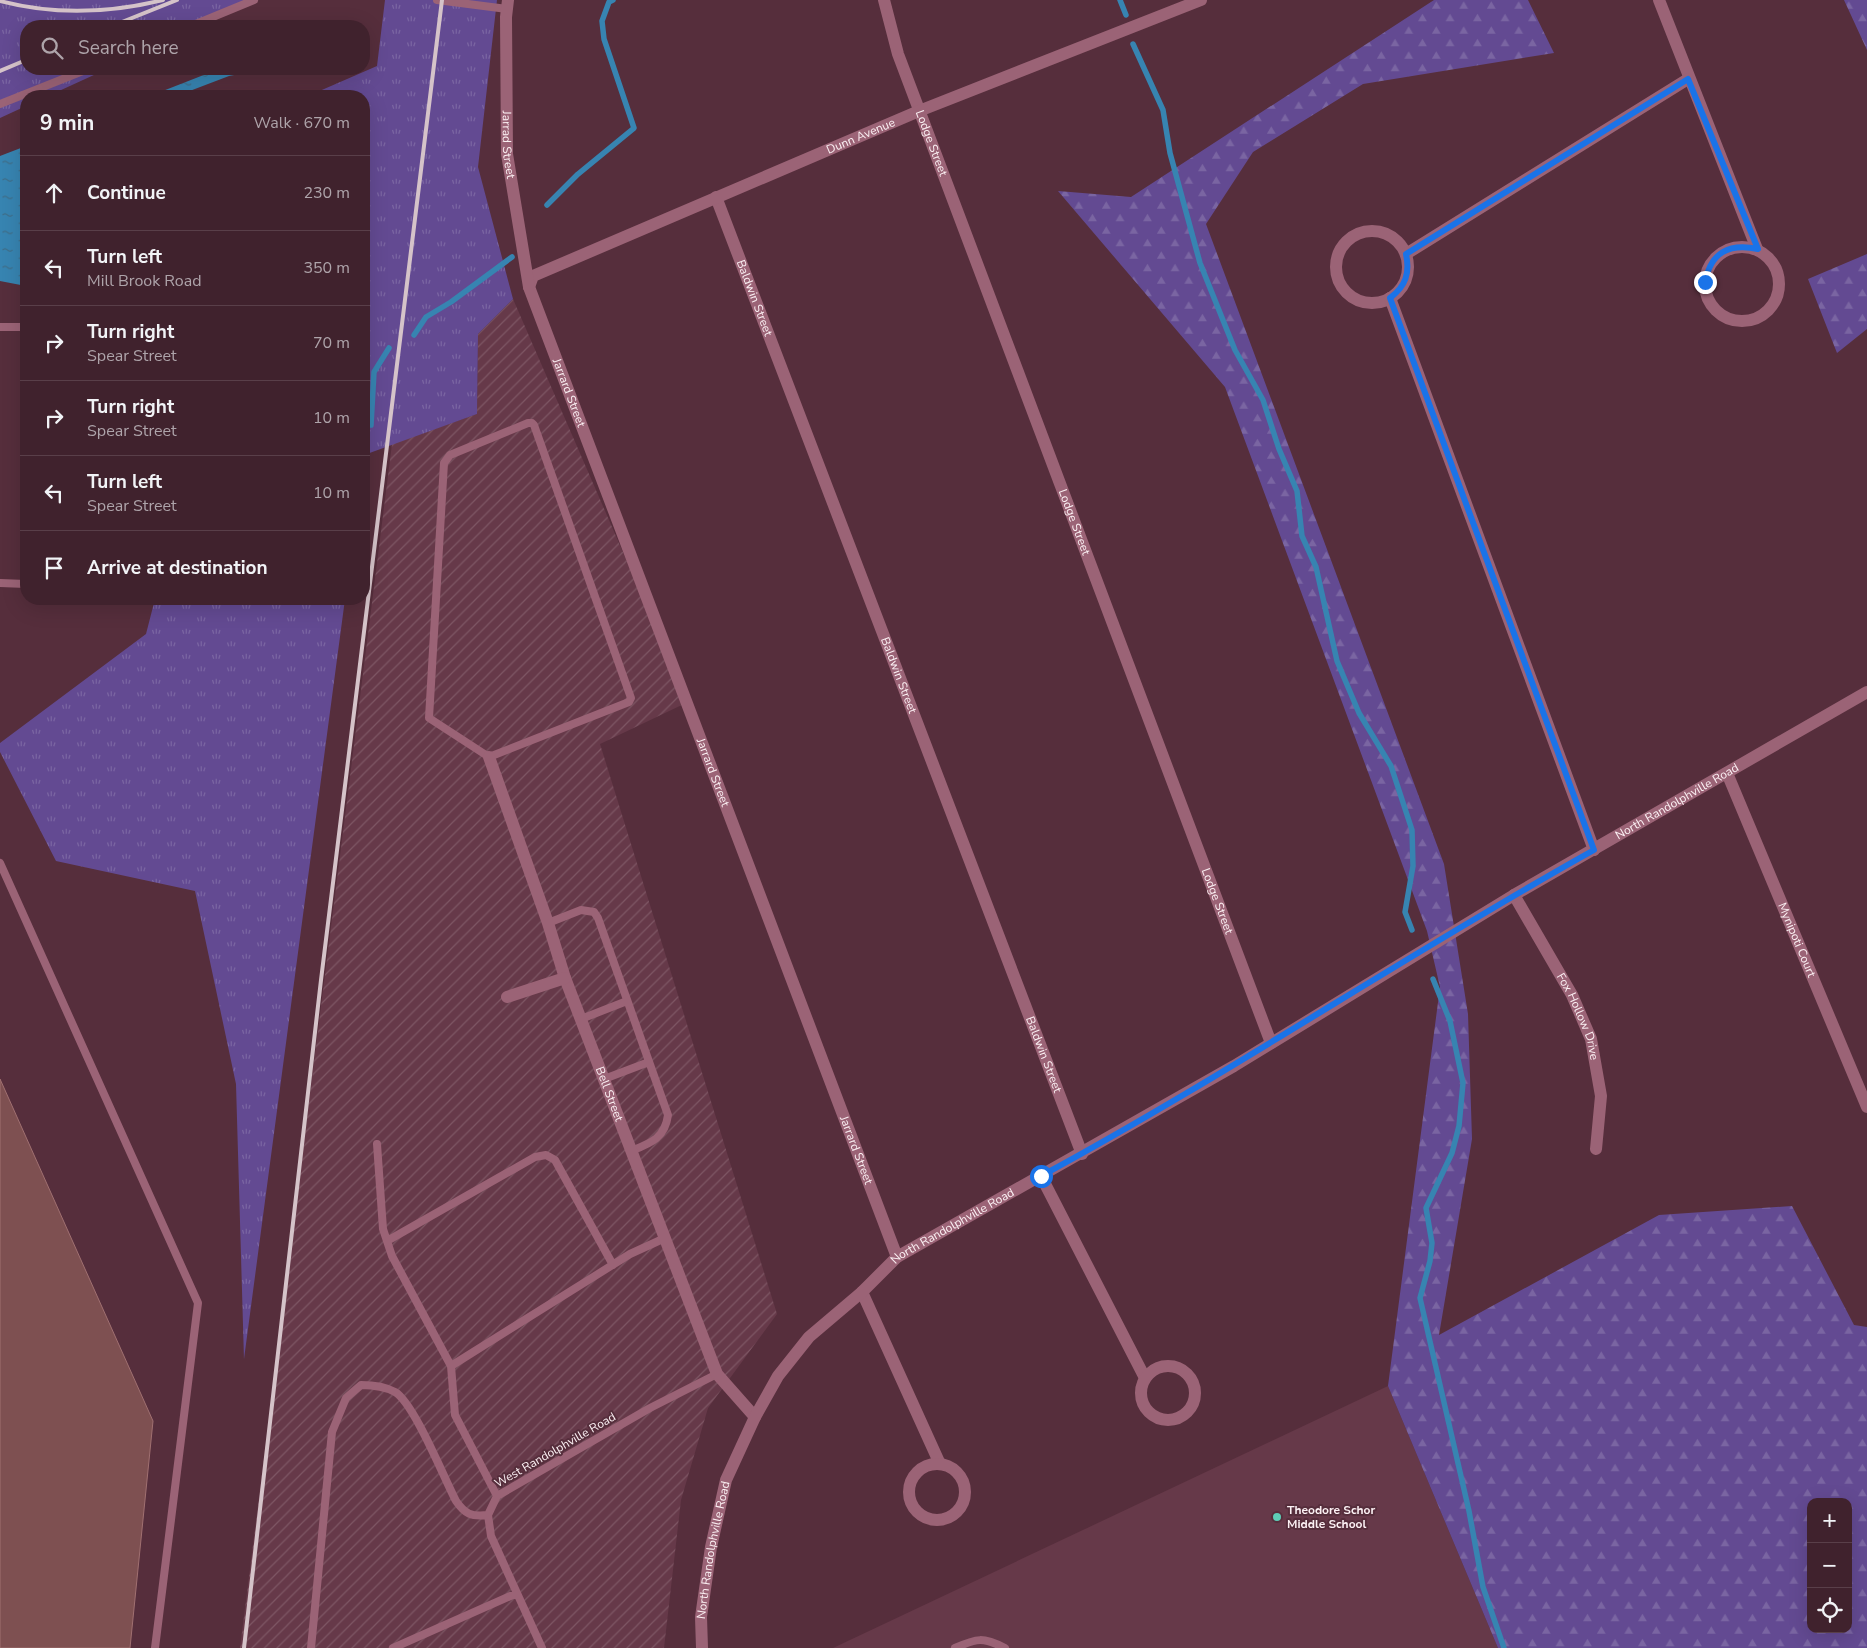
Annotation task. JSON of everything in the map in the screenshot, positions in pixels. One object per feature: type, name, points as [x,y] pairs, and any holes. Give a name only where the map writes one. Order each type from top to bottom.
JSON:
[{"type":"street","name":"Lodge Street","points":[[884,0],[898,54],[919,111],[1271,1043]]},
{"type":"street","name":"Dunn Avenue","points":[[529,287],[533,276],[716,197],[919,111],[1201,0]]},
{"type":"street","points":[[1659,0],[1688,79],[1758,249],[1769,257],[1776,266],[1779,277],[1780,289],[1776,300],[1769,310],[1760,317],[1749,321],[1729,319],[1711,305],[1706,294],[1707,271],[1717,257],[1732,248],[1744,246],[1758,249]]},
{"type":"street","name":"Jarrad Street","points":[[508,4],[507,154],[529,287]]},
{"type":"street","points":[[1406,254],[1688,79]]},
{"type":"street","name":"Baldwin Street","points":[[716,197],[1082,1154]]},
{"type":"street","points":[[1365,231],[1377,231],[1389,235],[1399,243],[1406,254],[1408,266],[1406,279],[1400,290],[1380,303],[1357,301],[1348,294],[1336,275],[1335,264],[1338,253],[1344,243],[1353,235],[1365,231]]},
{"type":"street","name":"Jarrard Street","points":[[529,287],[897,1257]]},
{"type":"street","points":[[1390,298],[1594,850]]},
{"type":"street","name":"North Randolphville Road","points":[[702,1648],[701,1616],[711,1547],[726,1480],[755,1417],[778,1376],[809,1337],[862,1292],[897,1257],[1082,1154],[1271,1043],[1514,895],[1867,692]]},
{"type":"street","name":"Bell Street","points":[[489,757],[581,1019],[717,1374],[755,1417]]},
{"type":"street","name":"Mynipoti Court","points":[[1727,773],[1867,1107]]},
{"type":"street","name":"Fox Hollow Drive","points":[[1514,895],[1572,995],[1591,1039],[1602,1096],[1596,1149]]},
{"type":"street","points":[[507,997],[566,978]]},
{"type":"street","points":[[1041,1176],[1145,1378],[1141,1398],[1145,1408],[1154,1416],[1164,1420],[1176,1420],[1186,1414],[1193,1405],[1196,1394],[1194,1382],[1188,1372],[1178,1366],[1166,1365],[1155,1368],[1145,1378]]},
{"type":"street","points":[[862,1292],[940,1464],[949,1467],[961,1477],[965,1497],[957,1512],[950,1518],[933,1520],[918,1513],[913,1507],[909,1492],[911,1482],[918,1472],[926,1466],[940,1464]]},
{"type":"lane","points":[[206,20],[254,0]]},
{"type":"lane","points":[[437,0],[508,4]]},
{"type":"lane","points":[[35,90],[73,75]]},
{"type":"lane","points":[[0,104],[20,96]]},
{"type":"lane","points":[[0,327],[20,327]]},
{"type":"lane","points":[[532,423],[631,698],[629,702],[489,757],[429,718],[444,463],[450,455],[532,423]]},
{"type":"lane","points":[[0,583],[20,584]]},
{"type":"lane","points":[[0,863],[198,1303],[156,1648]]},
{"type":"lane","points":[[548,923],[581,910],[594,912],[598,918],[666,1109],[667,1125],[661,1136],[653,1142],[632,1150]]},
{"type":"lane","points":[[581,1019],[627,1001]]},
{"type":"lane","points":[[604,1079],[649,1062]]},
{"type":"lane","points":[[377,1144],[383,1229],[392,1256],[451,1366],[455,1415],[497,1496]]},
{"type":"lane","points":[[387,1241],[535,1157],[546,1155],[556,1160],[613,1265]]},
{"type":"lane","points":[[451,1366],[630,1254],[665,1238]]},
{"type":"lane","name":"West Randolphville Road","points":[[488,1515],[497,1496],[650,1408],[717,1374]]},
{"type":"lane","points":[[311,1648],[332,1432],[346,1398],[360,1385],[379,1386],[396,1392],[411,1410],[464,1512],[474,1517],[488,1515],[491,1536],[515,1594],[542,1648]]},
{"type":"lane","points":[[393,1648],[515,1594]]},
{"type":"lane","points":[[955,1648],[972,1640],[987,1639],[1005,1648]]},
{"type":"shaded area","points":[[513,299],[688,702],[600,744],[777,1314],[708,1408],[681,1500],[664,1648],[240,1648],[392,444],[477,414],[478,334]]},
{"type":"shaded area","name":"Theodore Schor Middle School","points":[[1388,1386],[1498,1648],[833,1648]]},
{"type":"green space","points":[[0,0],[257,0],[213,20],[20,20],[20,75],[94,75],[61,90],[20,90],[20,109],[0,118]]},
{"type":"green space","points":[[385,0],[497,0],[478,167],[513,299],[478,334],[477,414],[370,453],[370,90],[322,90],[356,75],[370,75],[370,69],[377,66]]},
{"type":"green space","points":[[1434,0],[1528,0],[1554,53],[1363,84],[1253,152],[1206,224],[1444,864],[1468,1014],[1472,1139],[1439,1335],[1659,1215],[1792,1206],[1854,1325],[1867,1327],[1867,1648],[1498,1648],[1388,1386],[1440,987],[1427,931],[1225,387],[1058,191],[1131,197]]},
{"type":"green space","points":[[1844,0],[1867,0],[1867,50]]},
{"type":"green space","points":[[1867,254],[1867,329],[1837,353],[1808,279]]},
{"type":"green space","points":[[153,605],[344,605],[244,1359],[236,1084],[195,891],[56,861],[0,752],[0,743],[146,634]]},
{"type":"water","points":[[204,75],[234,75],[192,90],[165,90]]},
{"type":"water","points":[[20,148],[20,285],[0,281],[0,156]]},
{"type":"building","points":[[0,1079],[153,1421],[130,1648],[0,1648]]},
{"type":"waterway","points":[[547,205],[578,174],[634,128],[604,39],[602,21],[609,2],[613,0]]},
{"type":"waterway","points":[[1120,0],[1126,15]]},
{"type":"waterway","points":[[1133,44],[1163,110],[1170,153],[1200,263],[1235,350],[1263,400],[1279,449],[1297,491],[1302,536],[1316,567],[1337,661],[1359,713],[1391,766],[1412,830],[1413,866],[1405,912],[1412,930]]},
{"type":"waterway","points":[[414,335],[426,317],[451,302],[512,257]]},
{"type":"waterway","points":[[371,425],[374,372],[389,348]]},
{"type":"waterway","points":[[1433,979],[1450,1021],[1463,1083],[1459,1126],[1452,1153],[1426,1208],[1432,1243],[1430,1261],[1420,1298],[1469,1511],[1483,1587],[1504,1648]]},
{"type":"railway","points":[[0,1],[40,9],[82,11],[123,8],[163,0]]},
{"type":"railway","points":[[127,20],[177,0]]},
{"type":"railway","points":[[370,583],[442,0]]},
{"type":"railway","points":[[0,71],[20,63]]},
{"type":"railway","points":[[244,1648],[321,980],[367,605]]},
{"type":"place","name":"Theodore Schor Middle School","points":[[1277,1517]]},
{"type":"route","points":[[1041,1176],[1234,1066],[1514,895],[1594,850],[1390,298],[1400,290],[1406,279],[1408,266],[1406,254],[1688,79],[1758,249],[1744,246],[1732,248],[1721,253],[1707,271],[1705,282]]}]
